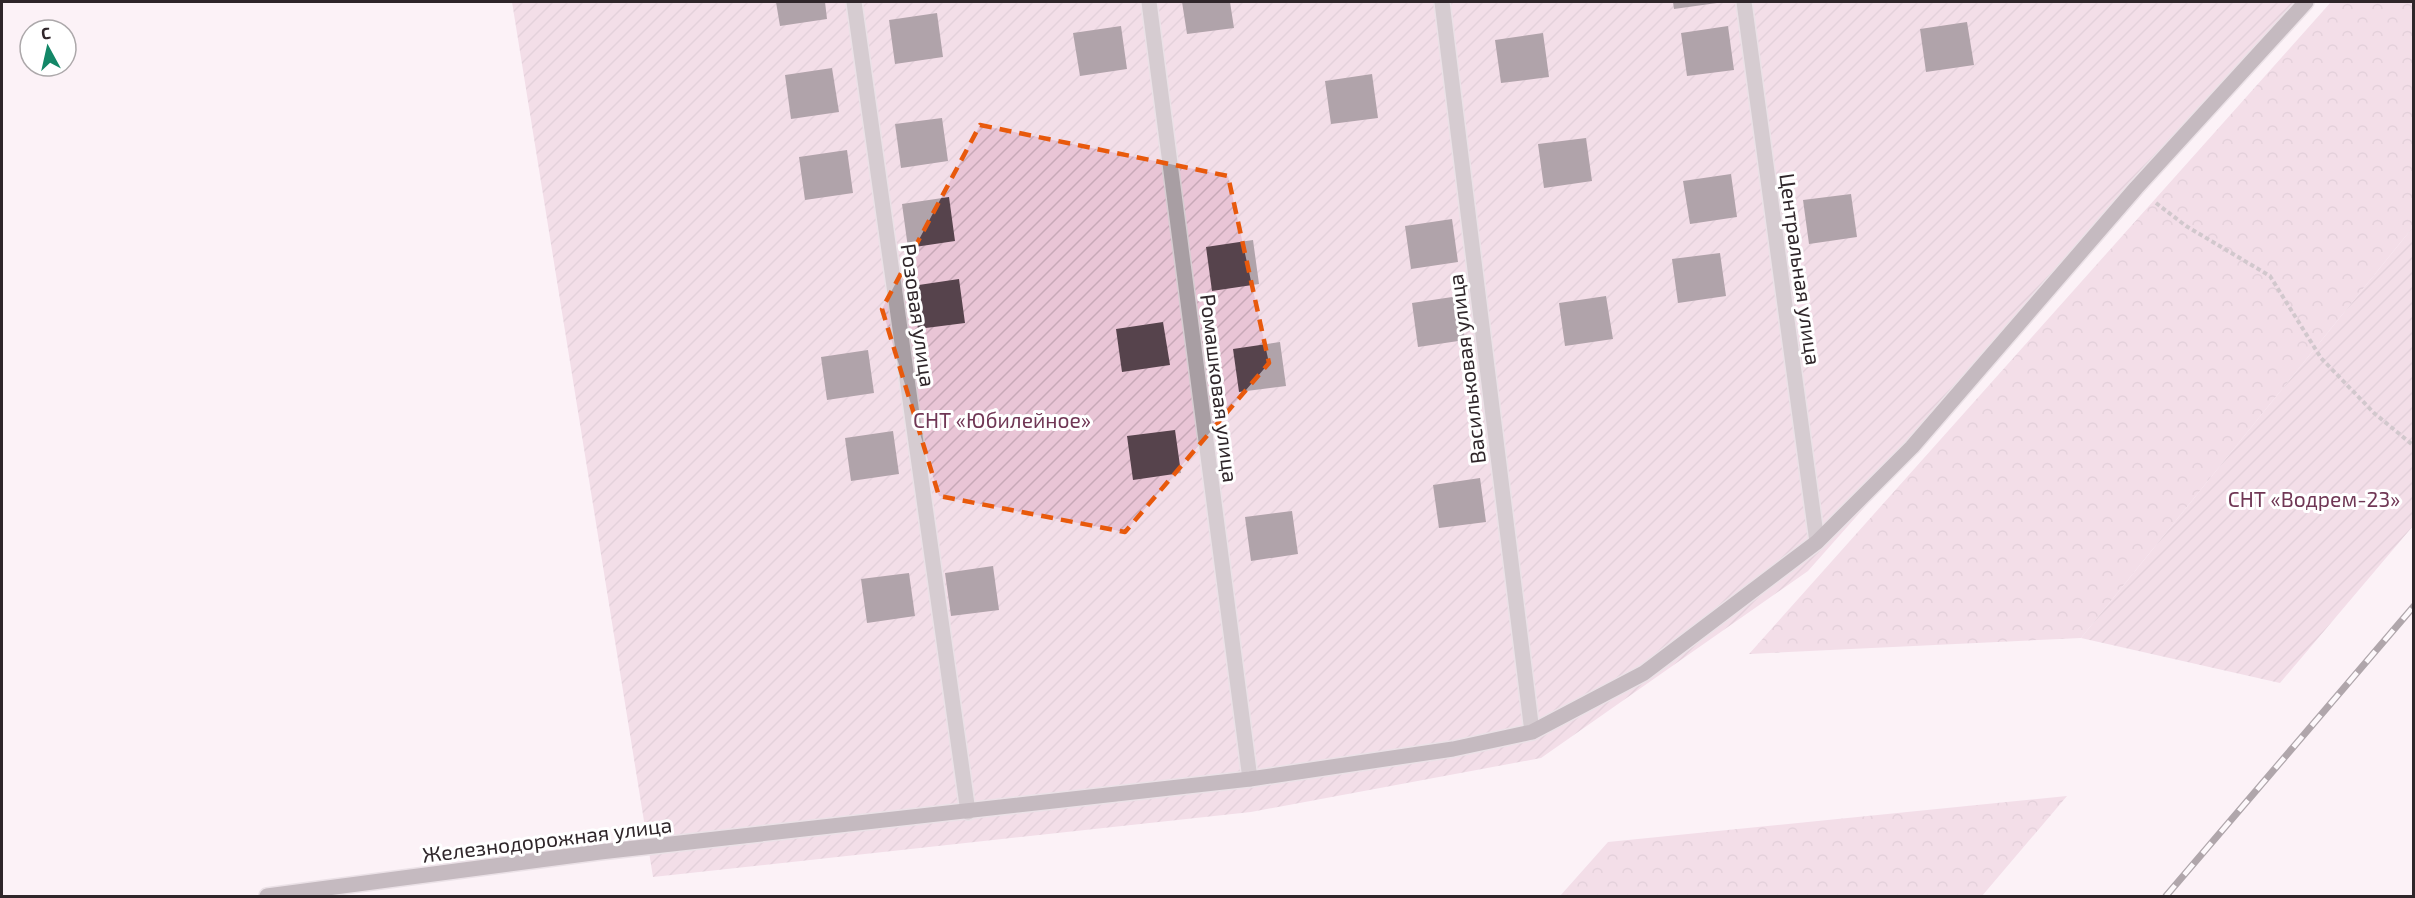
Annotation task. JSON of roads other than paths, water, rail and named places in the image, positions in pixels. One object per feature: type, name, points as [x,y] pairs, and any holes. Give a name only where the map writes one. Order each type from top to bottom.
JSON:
[{"type":"street","name":"Розовая улица","points":[[854,2],[968,812]]},
{"type":"street","name":"Ромашковая улица","points":[[1149,2],[1250,779]]},
{"type":"street","name":"Васильковая улица","points":[[1442,2],[1532,732]]},
{"type":"street","name":"Центральная улица","points":[[1744,2],[1816,542]]},
{"type":"street","name":"Железнодорожная улица","points":[[267,897],[600,852],[1250,779],[1453,749],[1532,732],[1644,673],[1816,542],[1912,447],[2136,188],[2307,2]]},
{"type":"railway","points":[[2166,896],[2414,606]]},
{"type":"park label","name":"СНТ «Юбилейное»","points":[[1002,419]]},
{"type":"park label","name":"СНТ «Водрем-23»","points":[[2314,498]]}]
